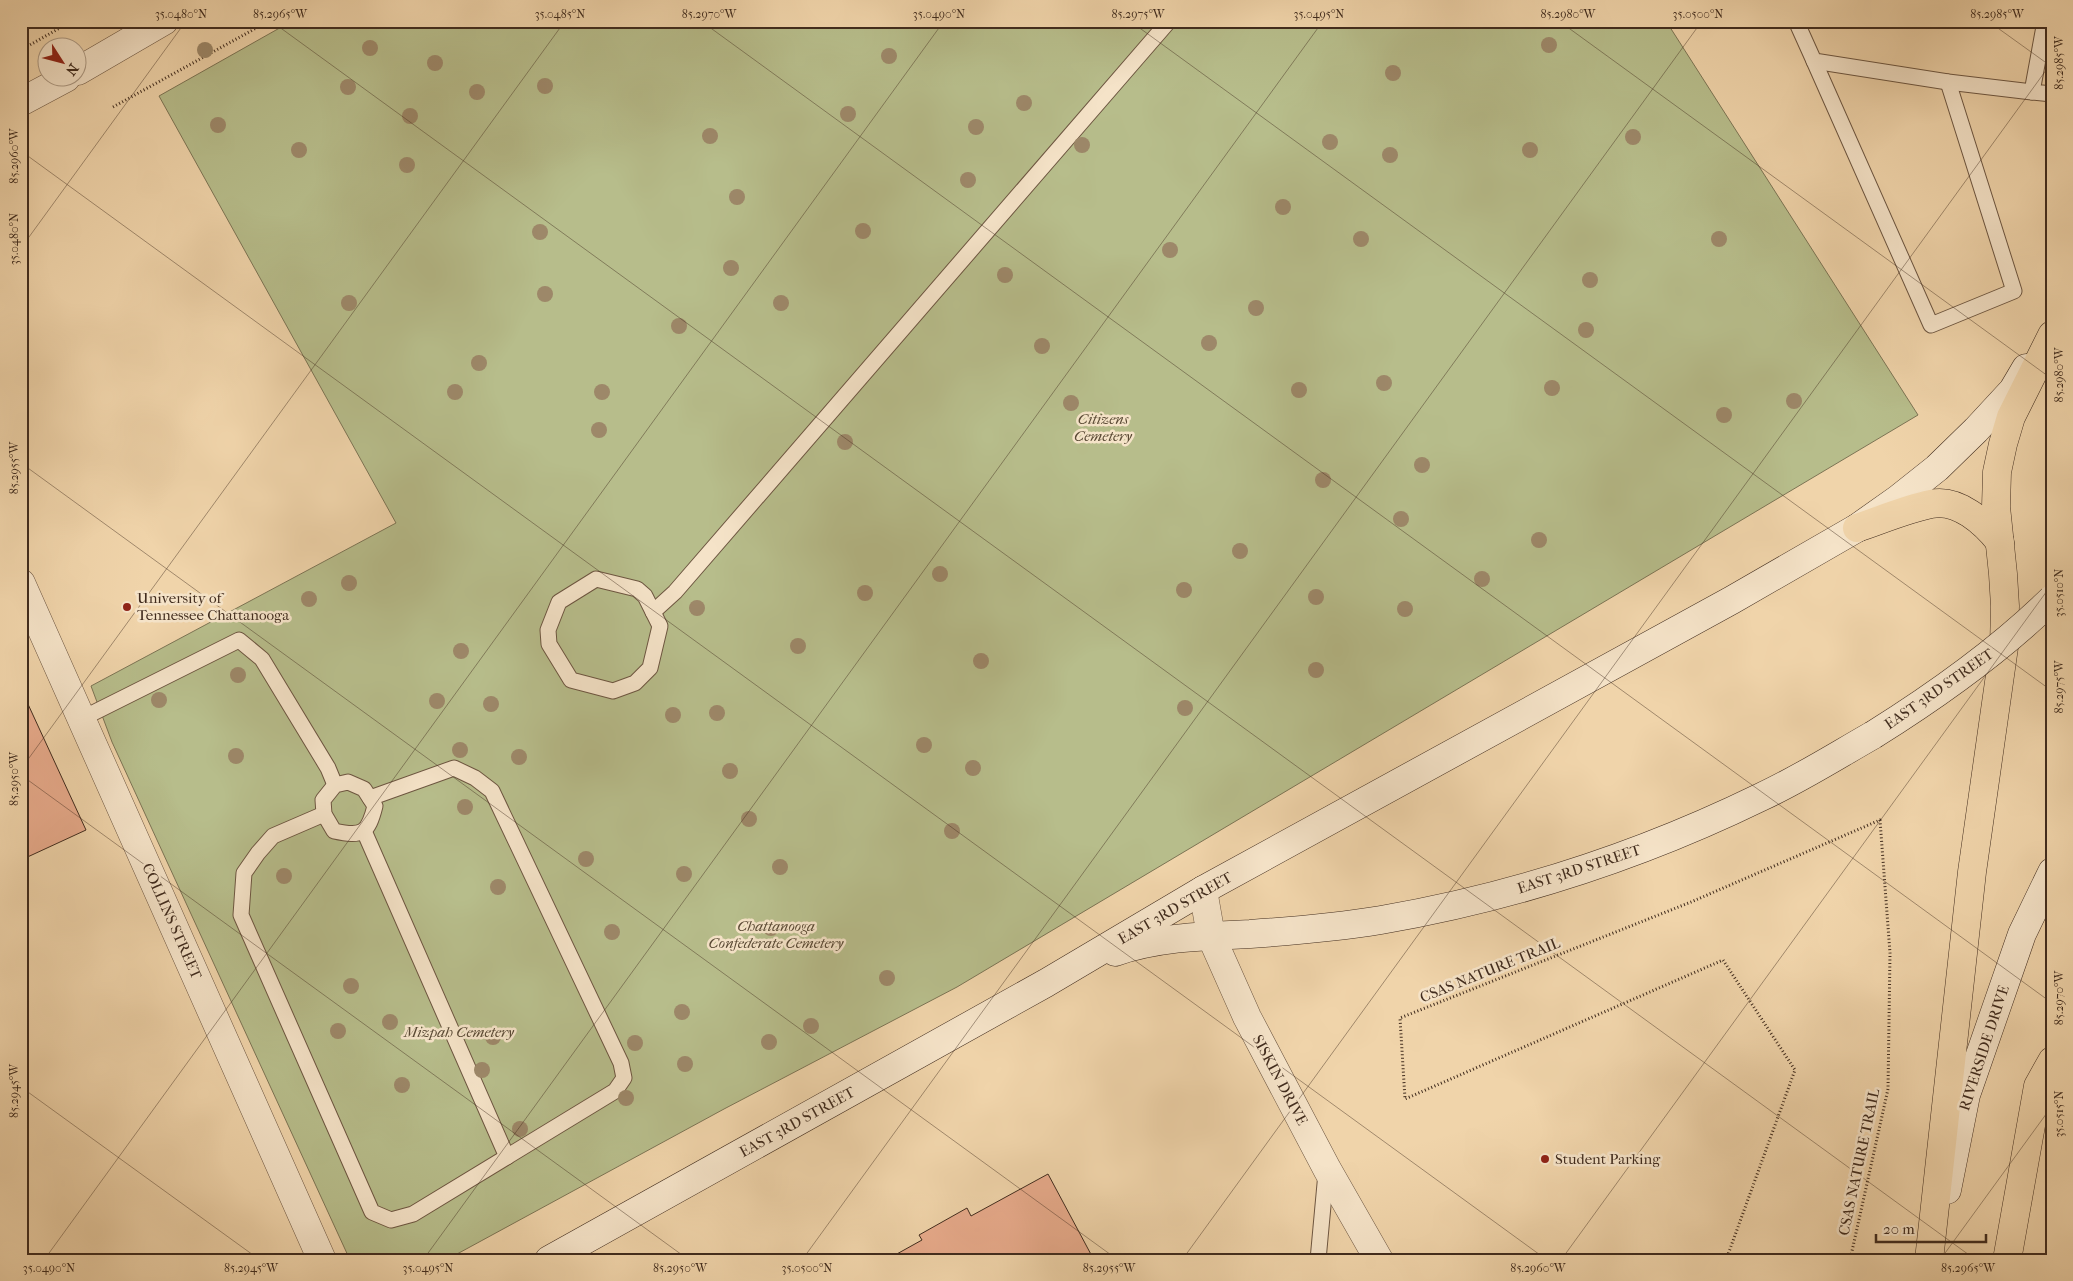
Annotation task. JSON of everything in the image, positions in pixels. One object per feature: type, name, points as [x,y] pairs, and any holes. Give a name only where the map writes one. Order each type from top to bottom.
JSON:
[{"type":"main road","points":[[88,65],[164,21]]},
{"type":"main road","points":[[21,102],[47,88]]},
{"type":"main road","name":"EAST 3RD STREET","points":[[1046,984],[1203,890],[1732,600],[1857,528],[1937,468],[1976,430],[2013,390],[2052,328]]},
{"type":"main road","points":[[1931,1260],[1972,872],[2004,647],[2005,606],[1996,498],[1997,472],[2011,416],[2022,390],[2052,334]]},
{"type":"main road","points":[[1857,528],[1933,503],[1966,511],[1980,520],[2000,542]]},
{"type":"main road","name":"COLLINS STREET","points":[[21,583],[68,691],[83,718],[322,1260]]},
{"type":"main road","name":"EAST 3RD STREET","points":[[549,1260],[1082,964],[1120,950],[1161,941],[1295,931],[1380,920],[1464,904],[1546,882],[1627,855],[1706,823],[1763,796],[1873,735],[1929,700],[1982,662],[2052,599]]},
{"type":"main road","name":"RIVERSIDE DRIVE","points":[[1931,1260],[1966,1095],[2022,934],[2052,872]]},
{"type":"main road","name":"SISKIN DRIVE","points":[[1203,890],[1210,936],[1247,1017],[1326,1169],[1380,1260]]},
{"type":"main road","points":[[2007,1260],[2038,1086],[2052,1050]]},
{"type":"main road","points":[[2038,1086],[2052,1061]]},
{"type":"lane","points":[[653,612],[681,585],[1169,21]]},
{"type":"lane","points":[[1796,21],[1931,324],[2014,291],[1948,82]]},
{"type":"lane","points":[[2032,92],[2045,21]]},
{"type":"lane","points":[[1814,61],[1948,82],[2052,94]]},
{"type":"lane","points":[[596,580],[637,590],[645,596],[653,612],[660,626],[650,668],[635,682],[613,691],[571,680],[549,644],[548,630],[559,602],[596,580]]},
{"type":"lane","points":[[83,718],[239,640],[262,659],[328,768],[335,785]]},
{"type":"lane","points":[[324,814],[273,836],[258,854],[244,873],[241,915],[372,1212],[391,1220],[413,1214],[507,1157],[615,1091],[624,1078],[621,1063],[492,791],[474,778],[454,768],[370,798]]},
{"type":"lane","points":[[348,782],[360,786],[370,798],[375,806],[370,825],[364,831],[353,835],[334,830],[324,814],[323,800],[335,785],[348,782]]},
{"type":"lane","points":[[364,831],[507,1157]]},
{"type":"lane","points":[[1318,1260],[1326,1169]]},
{"type":"path","points":[[21,50],[72,21]]},
{"type":"path","points":[[113,107],[269,21]]},
{"type":"path","name":"CSAS NATURE TRAIL","points":[[1726,1260],[1795,1070],[1723,960],[1405,1098],[1400,1018],[1682,905],[1880,820],[1890,953],[1888,1090],[1850,1260]]},
{"type":"green space","name":"Citizens Cemetery","points":[[292,21],[1666,21],[1918,415],[957,987],[724,1109],[446,1260],[350,1260],[112,742],[91,686],[396,523],[159,96]]},
{"type":"building","points":[[21,689],[86,830],[21,860]]},
{"type":"building","points":[[1048,1174],[1094,1260],[886,1260],[922,1240],[919,1235],[967,1208],[971,1216]]},
{"type":"place","name":"University of Tennessee Chattanooga","points":[[127,607]]},
{"type":"place","name":"Student Parking","points":[[1545,1159]]},
{"type":"park label","name":"Chattanooga Confederate Cemetery","points":[[776,934]]},
{"type":"park label","name":"Mizpah Cemetery","points":[[459,1032]]}]
